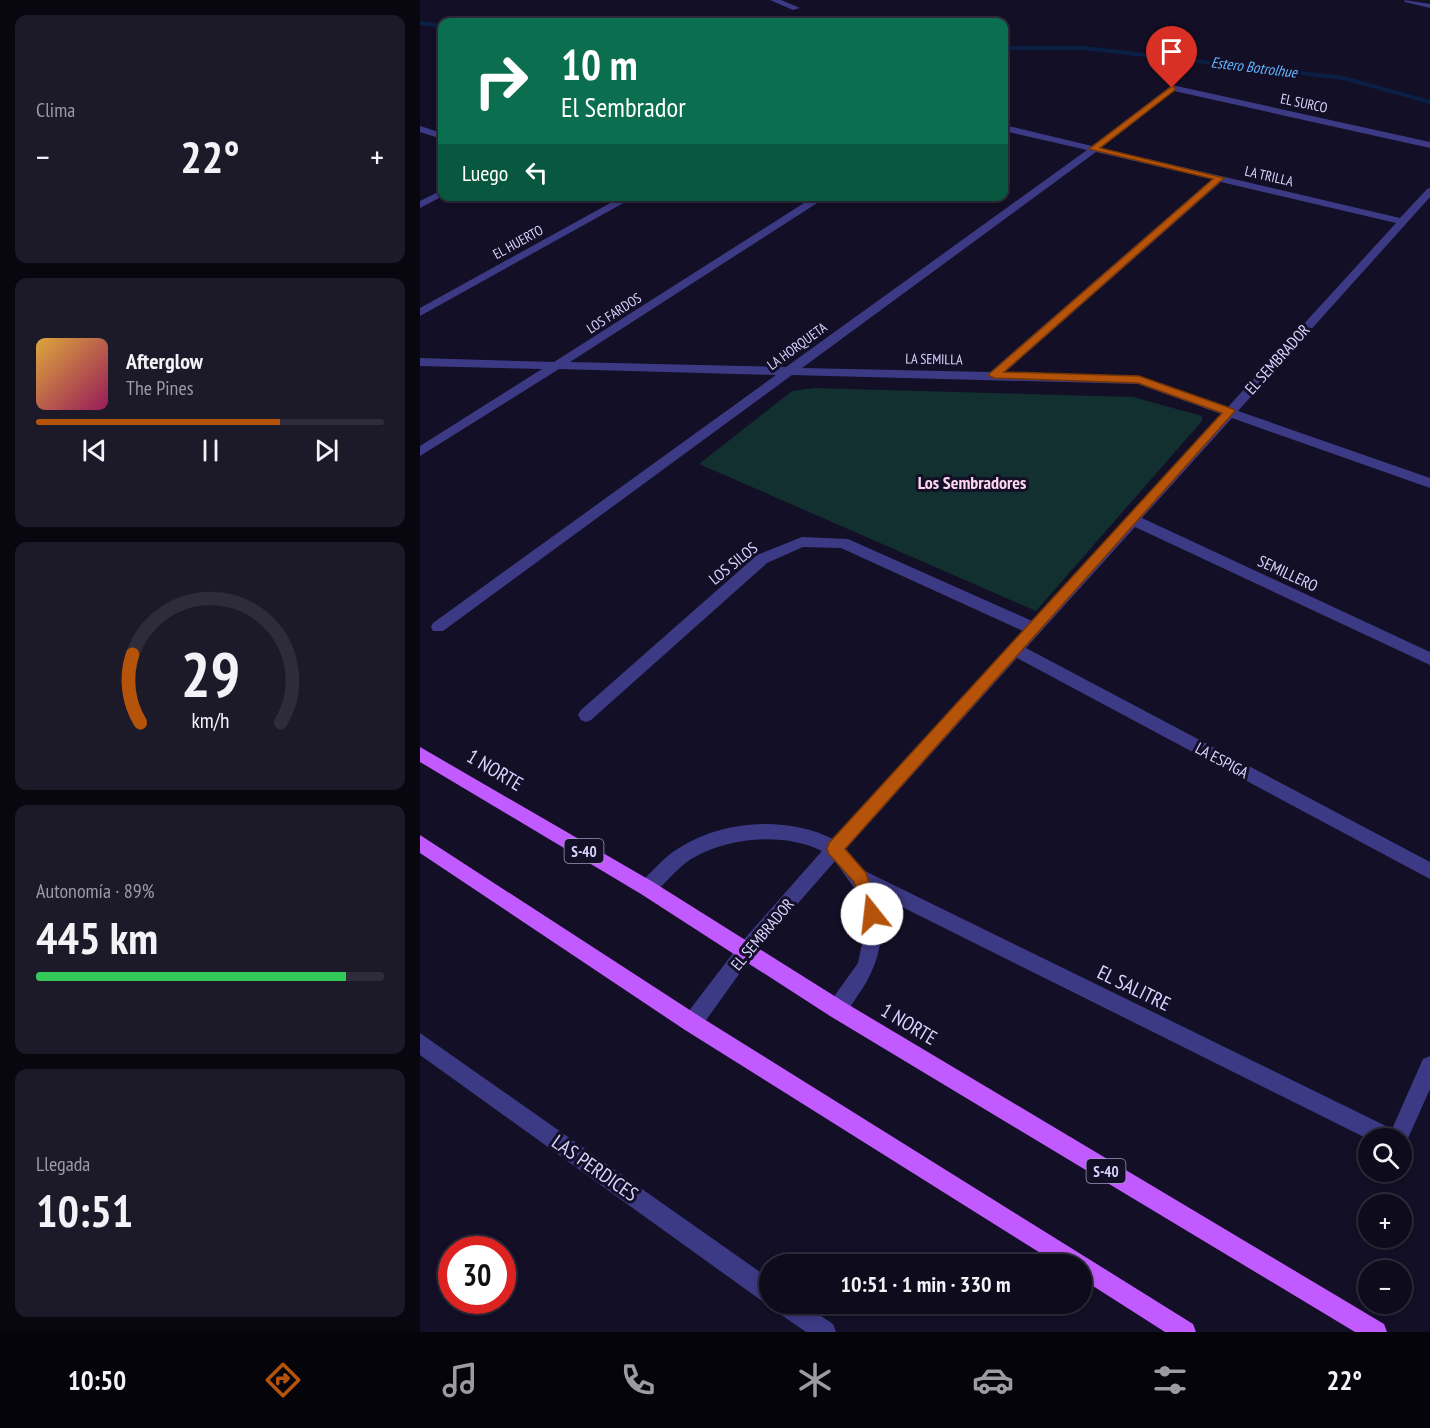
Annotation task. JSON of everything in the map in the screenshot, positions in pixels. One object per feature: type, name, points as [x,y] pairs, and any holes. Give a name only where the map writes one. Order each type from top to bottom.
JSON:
[{"type":"main road","name":"1 NORTE","points":[[420,754],[647,888],[837,1009],[1376,1332]]},
{"type":"main road","points":[[420,843],[692,1023],[1061,1254]]},
{"type":"main road","points":[[1092,1273],[1185,1332]]},
{"type":"street","points":[[774,0],[796,8]]},
{"type":"street","points":[[1408,0],[1430,6]]},
{"type":"street","name":"EL SURCO","points":[[1172,88],[1430,145]]},
{"type":"street","name":"LA HORQUETA","points":[[438,627],[1094,149],[1172,88]]},
{"type":"street","points":[[420,129],[438,135]]},
{"type":"street","name":"LA TRILLA","points":[[1008,129],[1402,221]]},
{"type":"street","points":[[994,375],[1219,178]]},
{"type":"street","name":"EL SEMBRADOR","points":[[692,1023],[746,950],[835,849],[1430,191]]},
{"type":"street","points":[[420,205],[438,196]]},
{"type":"street","name":"EL HUERTO","points":[[420,313],[623,201]]},
{"type":"street","name":"LOS FARDOS","points":[[420,452],[815,201]]},
{"type":"street","name":"LA SEMILLA","points":[[420,362],[1139,380],[1430,483]]},
{"type":"street","name":"SEMILLERO","points":[[1131,519],[1430,659]]},
{"type":"street","name":"LOS SILOS","points":[[586,715],[762,559],[802,542],[843,543],[1034,629]]},
{"type":"street","name":"LA ESPIGA","points":[[1014,649],[1430,871]]},
{"type":"street","points":[[647,888],[686,853],[716,840],[746,832],[777,832],[807,837],[835,849],[861,878],[872,914],[873,933],[869,955],[861,976],[837,1009]]},
{"type":"street","name":"EL SALITRE","points":[[861,878],[1368,1128]]},
{"type":"street","name":"LAS PERDICES","points":[[420,1043],[759,1285]]},
{"type":"street","points":[[1402,1128],[1430,1066]]},
{"type":"street","points":[[799,1314],[825,1332]]},
{"type":"green space","points":[[814,388],[1133,397],[1202,416],[1202,421],[1036,611],[699,464],[792,391]]},
{"type":"waterway","name":"Estero Botrolhue","points":[[420,23],[438,25]]},
{"type":"waterway","name":"Estero Botrolhue","points":[[1008,48],[1084,48],[1344,78],[1430,102]]},
{"type":"district","name":"Los Sembradores","points":[[972,482]]},
{"type":"route","points":[[872,914],[861,878],[835,849],[1229,411],[1139,380],[994,375],[1219,178],[1094,149],[1172,88]]}]
